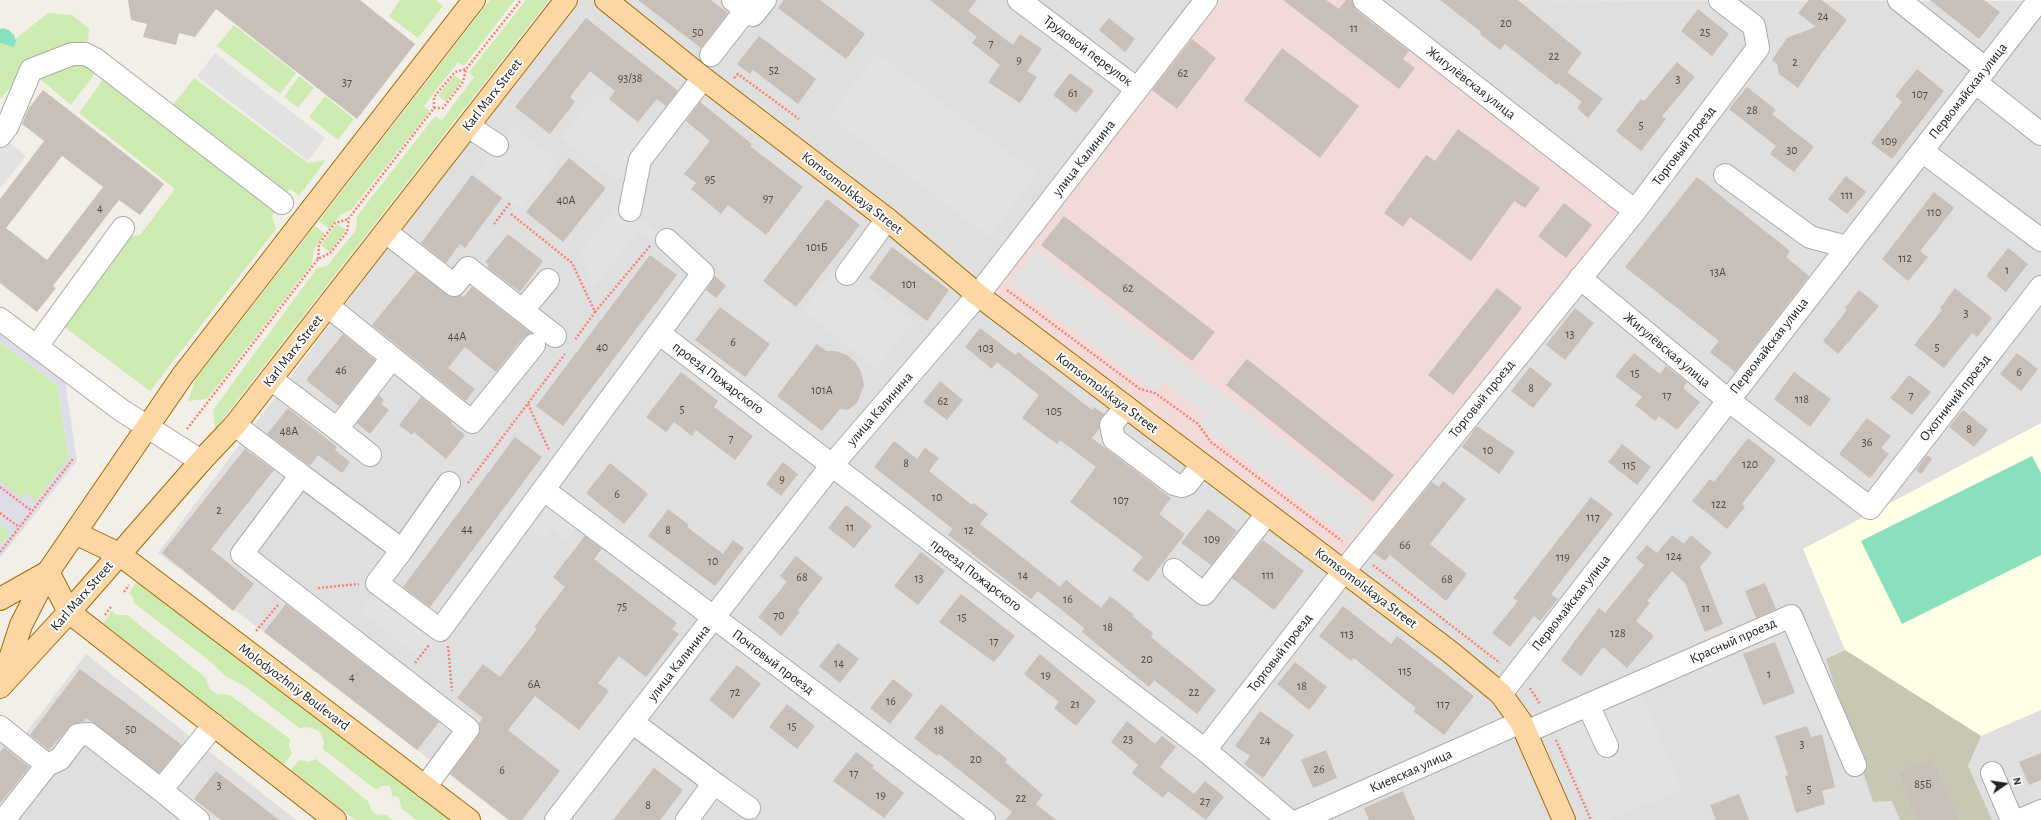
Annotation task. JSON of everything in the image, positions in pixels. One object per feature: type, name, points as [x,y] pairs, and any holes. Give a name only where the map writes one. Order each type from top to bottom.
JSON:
[{"type":"main road","name":"Karl Marx Street","points":[[0,686],[20,625],[48,572],[149,427],[183,375],[474,0]]},
{"type":"main road","name":"Karl Marx Street","points":[[0,686],[69,612],[118,554],[235,425],[566,0]]},
{"type":"main road","name":"Komsomolskaya Street","points":[[606,0],[703,78],[887,219],[978,296],[1449,652],[1501,694],[1523,727],[1564,820]]},
{"type":"main road","name":"Molodyozhniy Boulevard","points":[[75,533],[118,554],[468,820]]},
{"type":"main road","points":[[0,599],[48,572],[69,612],[335,820]]},
{"type":"street","name":"Трудовой переулок","points":[[1019,0],[1137,89]]},
{"type":"street","name":"улица Калинина","points":[[556,820],[832,465],[978,296],[1206,0]]},
{"type":"street","name":"Жигулёвская улица","points":[[1364,0],[1635,211]]},
{"type":"street","name":"Торговый проезд","points":[[1206,750],[1343,572],[1635,211],[1758,48],[1754,26],[1720,0]]},
{"type":"street","points":[[1898,0],[1981,76],[2041,134]]},
{"type":"street","name":"Первомайская улица","points":[[1501,694],[2040,0]]},
{"type":"street","points":[[711,55],[748,3]]},
{"type":"street","points":[[0,136],[7,127],[31,70],[72,54],[85,54],[95,59],[282,203]]},
{"type":"street","points":[[630,210],[642,153],[703,78]]},
{"type":"street","points":[[468,126],[496,145]]},
{"type":"street","points":[[1922,151],[2041,240]]},
{"type":"street","points":[[1725,175],[1810,237],[1847,247]]},
{"type":"street","points":[[847,274],[887,219]]},
{"type":"street","points":[[37,346],[123,228]]},
{"type":"street","points":[[386,232],[454,285],[468,268],[555,336]]},
{"type":"street","points":[[449,483],[377,583],[443,626],[660,334],[703,273],[659,243]]},
{"type":"street","name":"Жигулёвская улица","points":[[1580,278],[1728,400],[1870,508]]},
{"type":"street","points":[[523,310],[548,280]]},
{"type":"street","name":"Охотничий проезд","points":[[1870,508],[2041,287]]},
{"type":"street","points":[[328,306],[472,422],[534,345]]},
{"type":"street","points":[[0,318],[121,410],[201,461]]},
{"type":"street","name":"проезд Пожарского","points":[[660,334],[1206,750],[1288,820]]},
{"type":"street","points":[[337,429],[392,358]]},
{"type":"street","points":[[271,379],[370,455]]},
{"type":"street","points":[[1126,407],[1111,425],[1114,439],[1174,484],[1182,486],[1187,484],[1202,465]]},
{"type":"street","points":[[235,425],[402,550]]},
{"type":"street","points":[[301,475],[242,554],[468,729],[425,786]]},
{"type":"street","name":"Почтовый проезд","points":[[544,490],[984,820]]},
{"type":"street","points":[[1174,570],[1204,594],[1267,514]]},
{"type":"street","name":"Красный проезд","points":[[1523,727],[1588,705],[1790,616],[1855,765]]},
{"type":"street","points":[[1588,705],[1607,746]]},
{"type":"street","points":[[632,722],[749,808]]},
{"type":"street","points":[[161,790],[214,725]]},
{"type":"street","points":[[0,727],[48,765]]},
{"type":"street","name":"Киевская улица","points":[[1300,820],[1523,727]]},
{"type":"street","points":[[4,820],[48,765],[60,759],[78,735],[89,734],[198,820]]},
{"type":"street","points":[[1992,773],[2012,820]]},
{"type":"street","points":[[687,820],[714,783]]},
{"type":"street","points":[[2020,820],[2041,811]]},
{"type":"path","points":[[434,108],[443,108],[463,82],[466,69],[521,0]]},
{"type":"path","points":[[318,258],[330,253],[347,232],[349,218],[434,108],[434,98],[455,72],[466,69]]},
{"type":"path","points":[[494,224],[510,203]]},
{"type":"path","points":[[187,429],[318,258],[320,244],[336,223],[349,218]]},
{"type":"path","points":[[595,312],[659,243]]},
{"type":"path","points":[[992,278],[1140,389],[1155,392],[1198,424],[1211,442],[1358,554]]},
{"type":"path","points":[[528,404],[558,470]]},
{"type":"path","points":[[0,552],[73,459]]},
{"type":"path","points":[[0,487],[32,511]]},
{"type":"path","points":[[0,513],[19,527]]},
{"type":"path","points":[[256,631],[290,591],[377,583]]},
{"type":"path","points":[[101,620],[111,606]]},
{"type":"path","points":[[403,678],[443,626]]},
{"type":"path","points":[[443,626],[454,718]]},
{"type":"shaded area","points":[[574,0],[1201,0],[978,289],[1494,690],[1556,820],[508,820],[264,632],[158,553]]},
{"type":"shaded area","points":[[1213,0],[1355,0],[1626,211],[1345,566],[986,294]]},
{"type":"shaded area","points":[[1374,0],[2041,1],[2041,820],[1569,820],[1528,724],[1355,571]]},
{"type":"shaded area","points":[[215,53],[325,138],[308,161],[197,76]]},
{"type":"shaded area","points":[[877,53],[1037,174],[989,237],[830,117]]},
{"type":"shaded area","points":[[597,92],[653,136],[617,181],[561,138]]},
{"type":"shaded area","points":[[512,125],[558,161],[521,210],[475,174]]},
{"type":"shaded area","points":[[4,138],[26,156],[0,189],[0,143]]},
{"type":"shaded area","points":[[620,202],[667,240],[661,249],[639,231],[593,288],[580,251]]},
{"type":"shaded area","points":[[1036,250],[1374,509],[1349,540],[1198,424],[1205,415],[1164,382],[1155,393],[1011,282]]},
{"type":"shaded area","points":[[839,263],[913,322],[876,369],[802,310]]},
{"type":"shaded area","points":[[0,331],[65,381],[77,461],[0,558],[0,546],[10,533],[0,525],[2,522],[0,520],[0,481],[22,498],[26,493],[36,501],[69,457],[57,385],[0,342]]},
{"type":"shaded area","points":[[2041,423],[2041,710],[1981,736],[1845,650],[1803,549]]},
{"type":"shaded area","points":[[550,502],[578,526],[567,541],[553,529],[543,540],[529,527]]},
{"type":"shaded area","points":[[378,588],[438,632],[419,657],[360,612]]},
{"type":"shaded area","points":[[1845,650],[1981,736],[1968,766],[1992,820],[1900,820],[1892,801],[1873,802],[1826,659]]},
{"type":"shaded area","points":[[86,654],[296,820],[0,820],[0,732],[10,719],[26,733]]},
{"type":"shaded area","points":[[1641,692],[1682,789],[1610,820],[1594,820],[1556,729]]},
{"type":"green space","points":[[400,0],[436,0],[443,6],[418,38],[389,16]]},
{"type":"green space","points":[[490,0],[515,0],[464,66],[458,62],[424,106],[430,111],[351,210],[340,215],[329,229],[319,221]]},
{"type":"green space","points":[[526,0],[549,0],[215,429],[213,410],[317,268],[327,266],[356,230],[357,216],[435,116],[442,120],[474,77],[469,72]]},
{"type":"green space","points":[[48,13],[72,15],[89,29],[88,41],[32,62],[0,99],[0,36],[14,40]]},
{"type":"green space","points":[[234,25],[296,73],[280,94],[217,46]]},
{"type":"green space","points":[[3,28],[9,30],[14,35],[16,41],[14,47],[0,43],[0,29]]},
{"type":"green space","points":[[79,59],[95,71],[93,76],[71,105],[34,74]]},
{"type":"green space","points":[[106,75],[279,207],[272,216],[276,229],[150,391],[59,323],[127,236],[140,235],[175,189],[79,113]]},
{"type":"green space","points":[[454,75],[462,81],[446,102],[438,96]]},
{"type":"green space","points":[[299,76],[314,88],[298,108],[284,97]]},
{"type":"green space","points":[[194,78],[308,163],[326,160],[299,196],[290,189],[283,197],[169,110]]},
{"type":"green space","points":[[325,96],[354,119],[338,140],[309,117]]},
{"type":"green space","points":[[337,224],[346,230],[330,252],[321,245]]},
{"type":"green space","points":[[315,226],[325,234],[314,249],[312,264],[207,399],[188,401],[196,378]]},
{"type":"green space","points":[[0,342],[57,385],[69,458],[36,501],[22,498],[0,481]]},
{"type":"green space","points":[[2032,456],[2041,473],[2041,555],[1902,624],[1861,541]]},
{"type":"green space","points":[[0,525],[11,533],[0,546]]},
{"type":"green space","points":[[137,581],[453,820],[416,820],[401,808],[399,797],[392,796],[391,788],[388,786],[382,786],[376,790],[323,749],[324,741],[319,731],[308,727],[299,728],[246,687],[225,676],[212,663],[134,603],[133,597],[129,593]]},
{"type":"green space","points":[[112,611],[117,615],[127,615],[205,677],[210,689],[217,694],[230,695],[290,739],[289,745],[292,754],[284,765],[103,623]]},
{"type":"green space","points":[[316,759],[369,802],[372,811],[376,814],[386,815],[393,820],[355,820],[291,770],[299,760],[308,762]]},
{"type":"building","points":[[128,0],[360,0],[415,44],[357,119],[216,9],[195,37],[179,33],[176,45],[143,37],[147,24],[131,20]]},
{"type":"building","points":[[638,0],[711,0],[728,13],[701,48]]},
{"type":"building","points":[[784,0],[820,0],[865,34],[846,59],[778,8]]},
{"type":"building","points":[[930,0],[977,0],[968,11],[1013,45],[1020,34],[1042,49],[1027,71],[1037,77],[1020,103],[988,82],[1000,65],[972,43],[977,37]]},
{"type":"building","points":[[1283,0],[1326,0],[1339,9],[1346,0],[1352,0],[1356,10],[1409,51],[1403,59],[1415,68],[1399,89]]},
{"type":"building","points":[[1440,0],[1518,0],[1582,53],[1567,72],[1603,99],[1588,118],[1577,108],[1582,102],[1558,83],[1557,85],[1505,44],[1500,50],[1480,34],[1481,32]]},
{"type":"building","points":[[1809,0],[1822,0],[1847,20],[1821,54],[1798,88],[1779,74],[1777,64],[1772,60],[1787,38],[1816,27],[1798,13]]},
{"type":"building","points":[[1930,0],[1984,0],[2000,12],[1979,39]]},
{"type":"building","points":[[1698,9],[1729,34],[1712,56],[1681,31]]},
{"type":"building","points":[[586,18],[678,91],[666,106],[657,99],[638,122],[609,99],[615,91],[590,71],[570,97],[575,102],[550,134],[515,107]]},
{"type":"building","points":[[1109,18],[1135,39],[1125,52],[1099,30]]},
{"type":"building","points":[[759,36],[816,79],[798,104],[753,70],[750,74],[737,64]]},
{"type":"building","points":[[1192,39],[1216,58],[1177,109],[1152,90]]},
{"type":"building","points":[[1282,48],[1359,106],[1320,158],[1244,100]]},
{"type":"building","points":[[1677,62],[1695,77],[1662,116],[1666,119],[1641,151],[1616,131],[1641,99],[1644,101]]},
{"type":"building","points":[[1917,69],[1944,91],[1892,159],[1871,143],[1902,102],[1895,96]]},
{"type":"building","points":[[1070,73],[1094,91],[1076,113],[1053,95]]},
{"type":"building","points":[[1747,87],[1776,110],[1772,114],[1814,147],[1794,172],[1770,154],[1776,146],[1729,109]]},
{"type":"building","points":[[43,90],[164,184],[140,215],[119,200],[53,286],[56,288],[37,312],[0,283],[0,199],[44,141],[22,124],[29,108]],"holes":[[[62,156],[103,187],[47,260],[6,228]]]},
{"type":"building","points":[[700,102],[752,144],[750,146],[803,187],[766,235],[728,205],[721,214],[691,189],[696,183],[684,174],[710,141],[686,121]]},
{"type":"building","points":[[1458,129],[1540,188],[1525,208],[1514,201],[1471,261],[1410,217],[1403,227],[1384,213],[1426,155],[1435,161]]},
{"type":"building","points":[[569,158],[606,188],[563,242],[526,212]]},
{"type":"building","points":[[472,175],[502,198],[465,248],[460,244],[446,263],[421,243]]},
{"type":"building","points":[[1846,176],[1866,192],[1847,214],[1828,199]]},
{"type":"building","points":[[1697,177],[1790,251],[1786,257],[1809,276],[1735,372],[1710,352],[1719,341],[1625,267]]},
{"type":"building","points":[[1934,192],[1954,208],[1920,251],[1928,257],[1908,281],[1882,259]]},
{"type":"building","points":[[827,199],[860,225],[796,307],[763,281]]},
{"type":"building","points":[[1564,203],[1592,225],[1566,258],[1538,236]]},
{"type":"building","points":[[1064,216],[1215,332],[1192,361],[1041,245]]},
{"type":"building","points":[[508,234],[543,261],[520,292],[487,267],[489,265],[485,262]]},
{"type":"building","points":[[892,247],[949,290],[927,321],[869,278]]},
{"type":"building","points":[[2008,248],[2028,264],[2006,292],[1986,276]]},
{"type":"building","points":[[650,255],[677,275],[563,426],[536,406]]},
{"type":"building","points":[[416,271],[452,297],[461,295],[463,297],[472,287],[531,333],[524,337],[496,372],[465,347],[448,368],[475,389],[466,401],[372,325]]},
{"type":"building","points":[[715,276],[726,286],[716,298],[706,290]]},
{"type":"building","points":[[1497,288],[1522,308],[1453,395],[1428,375]]},
{"type":"building","points":[[1955,288],[1992,318],[1977,337],[1972,333],[1944,368],[1914,345],[1942,310],[1940,308]]},
{"type":"building","points":[[1859,290],[1879,306],[1838,354],[1823,341],[1847,310],[1845,308]]},
{"type":"building","points":[[720,307],[770,344],[745,377],[695,340]]},
{"type":"building","points":[[1575,308],[1594,323],[1565,360],[1546,345]]},
{"type":"building","points":[[980,328],[1015,355],[1018,352],[1092,410],[1094,407],[1104,414],[1099,422],[1099,429],[1092,438],[1171,498],[1159,514],[1185,534],[1148,582],[1132,570],[1143,557],[1070,502],[1096,467],[1060,440],[1057,444],[1022,418],[1039,395],[997,362],[992,369],[965,347]]},
{"type":"building","points":[[343,334],[375,360],[339,406],[306,380]]},
{"type":"building","points":[[817,344],[826,351],[836,351],[847,355],[856,363],[861,372],[864,385],[857,403],[848,410],[840,409],[822,431],[777,396]]},
{"type":"building","points":[[1634,353],[1660,374],[1666,366],[1687,382],[1683,388],[1700,402],[1677,430],[1659,416],[1655,421],[1635,405],[1642,397],[1615,376]]},
{"type":"building","points":[[2017,353],[2038,369],[2021,391],[2000,374]]},
{"type":"building","points":[[1247,359],[1394,475],[1373,502],[1226,385]]},
{"type":"building","points":[[1530,367],[1552,384],[1533,408],[1511,391]]},
{"type":"building","points":[[681,372],[718,401],[714,407],[753,436],[735,460],[696,430],[692,436],[674,422],[666,432],[646,417]]},
{"type":"building","points":[[1794,372],[1831,399],[1810,427],[1774,399]]},
{"type":"building","points":[[1909,375],[1931,392],[1912,415],[1890,398]]},
{"type":"building","points":[[940,381],[963,400],[947,420],[923,402]]},
{"type":"building","points":[[379,395],[384,400],[381,404],[389,410],[370,434],[357,423]]},
{"type":"building","points":[[421,397],[452,422],[451,424],[465,435],[446,459],[414,432],[412,435],[399,425]]},
{"type":"building","points":[[288,408],[337,447],[335,450],[350,462],[342,473],[318,455],[310,466],[267,434]]},
{"type":"building","points":[[1963,410],[1988,430],[1974,447],[1949,427]]},
{"type":"building","points":[[1867,418],[1891,436],[1881,448],[1889,454],[1870,478],[1839,454]]},
{"type":"building","points":[[1477,426],[1515,452],[1499,474],[1462,447]]},
{"type":"building","points":[[515,437],[542,457],[430,607],[403,587]]},
{"type":"building","points":[[1748,438],[1776,460],[1742,504],[1745,507],[1727,529],[1692,501],[1710,479],[1714,482]]},
{"type":"building","points":[[894,441],[917,459],[925,448],[939,458],[929,471],[972,505],[974,503],[988,514],[980,524],[1060,587],[1066,580],[1101,608],[1110,596],[1134,615],[1132,616],[1153,633],[1151,637],[1216,690],[1197,714],[1154,680],[1149,687],[1082,632],[1084,628],[1038,591],[1031,599],[948,535],[953,529],[874,467]]},
{"type":"building","points":[[1622,444],[1651,467],[1637,485],[1608,462]]},
{"type":"building","points":[[245,449],[274,470],[211,549],[254,584],[233,611],[162,553]]},
{"type":"building","points":[[1927,455],[1932,459],[1921,474],[1916,470]]},
{"type":"building","points":[[783,462],[798,474],[781,496],[766,484]]},
{"type":"building","points":[[610,463],[648,494],[624,524],[586,493]]},
{"type":"building","points":[[1443,481],[1466,499],[1430,544],[1467,574],[1446,601],[1390,555],[1385,561],[1374,553],[1432,482],[1439,487]]},
{"type":"building","points":[[1591,497],[1613,514],[1551,594],[1558,599],[1540,621],[1534,616],[1510,647],[1492,633],[1518,601],[1513,598]]},
{"type":"building","points":[[846,505],[872,526],[854,548],[828,528]]},
{"type":"building","points":[[668,509],[689,525],[687,527],[723,554],[733,540],[744,548],[715,586],[648,536]]},
{"type":"building","points":[[1208,509],[1237,531],[1211,565],[1181,543]]},
{"type":"building","points":[[1672,535],[1684,544],[1691,535],[1712,553],[1700,567],[1723,624],[1705,632],[1685,583],[1672,571],[1647,601],[1650,603],[1636,621],[1654,636],[1627,668],[1603,647],[1581,676],[1561,660],[1599,608],[1605,613],[1644,565],[1636,558],[1647,545],[1657,553]]},
{"type":"building","points":[[585,536],[602,549],[594,559],[677,623],[672,629],[679,634],[646,677],[619,656],[598,683],[609,691],[579,730],[535,696],[508,730],[560,771],[522,820],[509,820],[450,774],[478,736],[480,730],[479,723],[483,718],[457,698],[483,664],[500,677],[537,629],[534,627],[565,587],[553,577]]},
{"type":"building","points":[[1263,540],[1304,571],[1274,610],[1232,578]]},
{"type":"building","points":[[921,552],[945,571],[918,605],[894,586]]},
{"type":"building","points":[[796,556],[823,578],[798,610],[800,612],[781,636],[758,617],[787,582],[780,576]]},
{"type":"building","points":[[1765,583],[1776,609],[1756,618],[1745,591]]},
{"type":"building","points":[[961,594],[1015,636],[994,662],[939,622]]},
{"type":"building","points":[[286,604],[439,722],[417,750],[264,632]]},
{"type":"building","points":[[1343,606],[1391,644],[1397,636],[1474,696],[1444,735],[1413,711],[1416,708],[1354,658],[1351,661],[1319,636]]},
{"type":"building","points":[[1775,642],[1795,693],[1763,705],[1743,654]]},
{"type":"building","points":[[838,643],[859,659],[840,683],[819,666]]},
{"type":"building","points":[[1040,654],[1096,701],[1076,726],[1054,708],[1059,702],[1024,674]]},
{"type":"building","points":[[1295,662],[1327,687],[1309,710],[1277,684]]},
{"type":"building","points":[[737,665],[761,684],[733,719],[709,700]]},
{"type":"building","points":[[80,669],[182,745],[159,773],[86,718],[83,722],[72,724],[49,750],[30,735]]},
{"type":"building","points":[[893,679],[913,695],[890,724],[870,708]]},
{"type":"building","points":[[787,704],[815,726],[797,749],[769,727]]},
{"type":"building","points":[[941,704],[1007,759],[1005,762],[1043,795],[1036,804],[1056,820],[1005,820],[1012,812],[939,754],[937,756],[914,738]]},
{"type":"building","points":[[1260,711],[1294,735],[1263,778],[1244,764],[1250,756],[1235,746]]},
{"type":"building","points":[[1127,721],[1155,744],[1162,736],[1176,747],[1160,767],[1194,794],[1205,781],[1224,797],[1206,820],[1168,791],[1163,798],[1132,773],[1138,765],[1111,742]]},
{"type":"building","points":[[1807,726],[1811,737],[1822,734],[1835,787],[1822,791],[1825,804],[1796,813],[1785,776],[1788,775],[1775,736]]},
{"type":"building","points":[[4,747],[29,767],[0,804],[0,752]]},
{"type":"building","points":[[1326,750],[1337,778],[1313,788],[1301,760]]},
{"type":"building","points":[[856,752],[874,766],[872,768],[904,793],[884,818],[833,781]]},
{"type":"building","points":[[2041,753],[2041,780],[2029,785],[2019,762]]},
{"type":"building","points":[[1931,759],[1958,820],[1917,820],[1899,773]]},
{"type":"building","points":[[654,768],[683,790],[660,820],[613,820]]},
{"type":"building","points":[[216,771],[279,820],[221,820],[194,799]]},
{"type":"building","points":[[1403,791],[1415,820],[1369,820],[1364,808]]},
{"type":"building","points":[[1739,794],[1749,820],[1716,820],[1710,805]]}]
